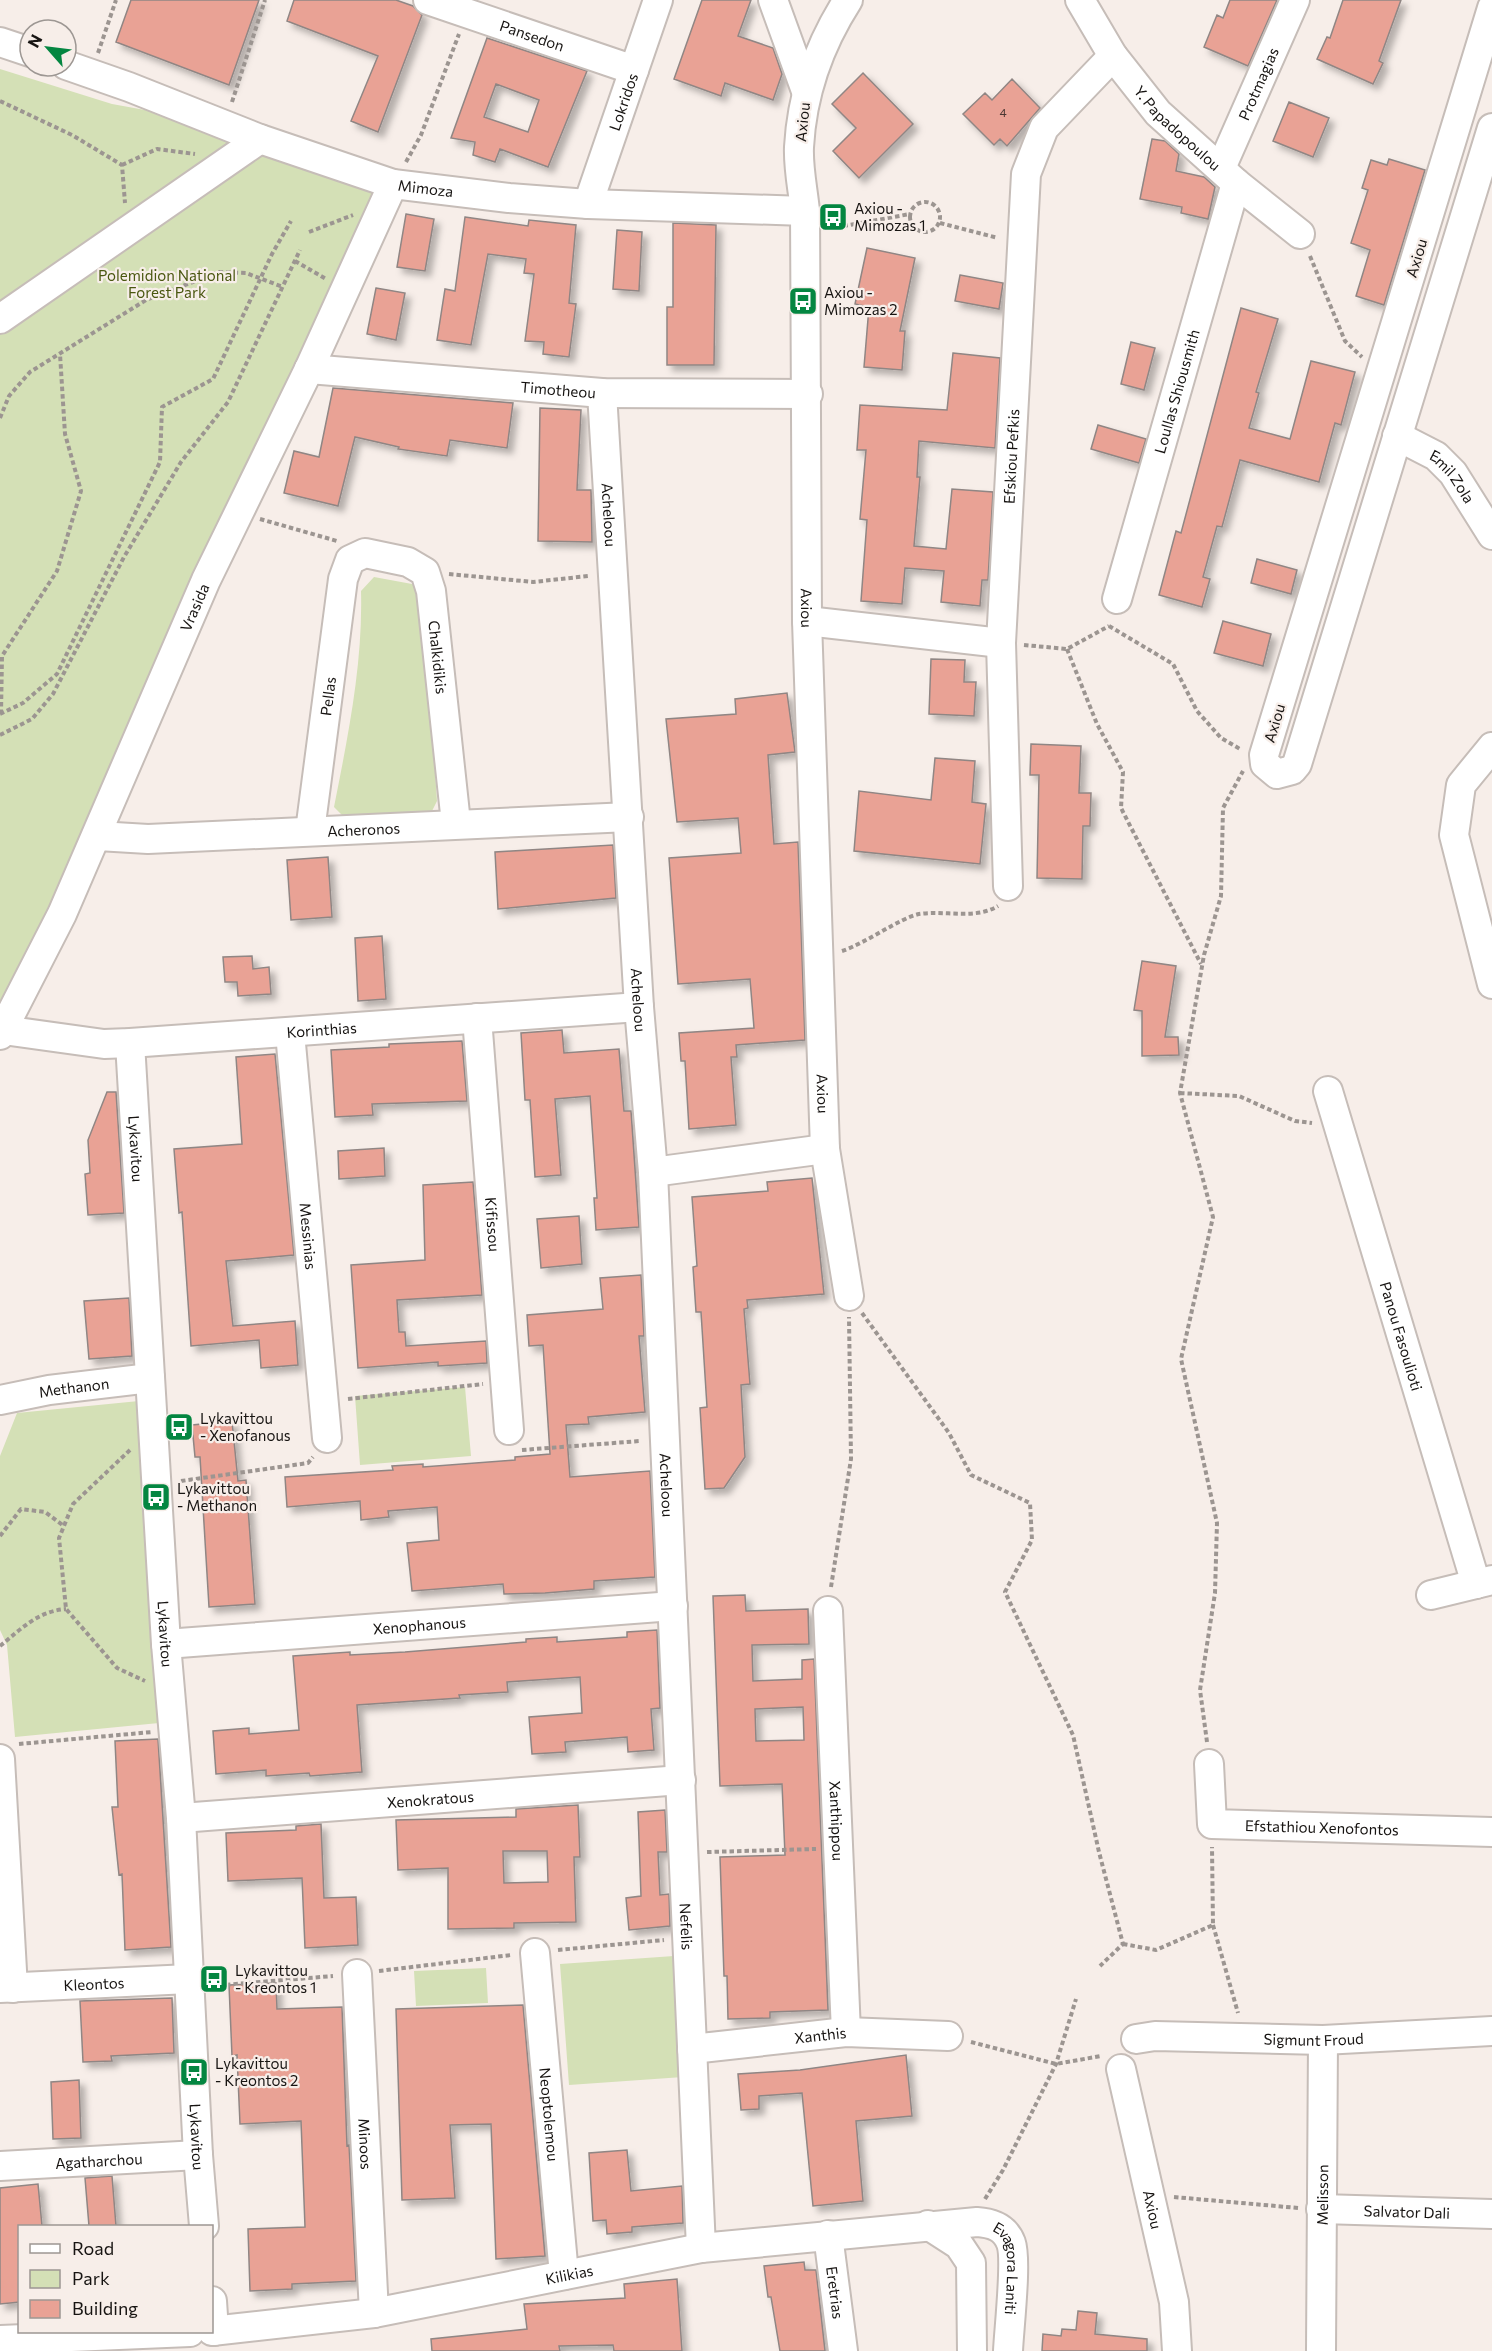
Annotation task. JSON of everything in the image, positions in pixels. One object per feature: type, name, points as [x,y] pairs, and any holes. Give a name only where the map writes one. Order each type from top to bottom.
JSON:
[{"type":"street","name":"Pansedon","points":[[428,0],[468,7],[634,70]]},
{"type":"street","name":"Lokridos","points":[[588,204],[658,0]]},
{"type":"street","points":[[773,0],[806,91]]},
{"type":"street","name":"Axiou","points":[[848,0],[827,33],[806,91],[799,148],[805,211],[808,394],[807,621],[825,1149],[849,1296]]},
{"type":"street","name":"Y. Papadopoulou","points":[[1080,0],[1113,56],[1158,113],[1300,234]]},
{"type":"street","name":"Protmagias","points":[[1228,175],[1295,0]]},
{"type":"street","name":"Axiou","points":[[1492,8],[1380,374],[1258,755],[1276,774],[1292,770],[1297,764],[1492,126]]},
{"type":"street","points":[[0,42],[18,48]]},
{"type":"street","name":"Efskiou Pefkis","points":[[1008,886],[1001,643],[1026,174],[1044,128],[1113,56]]},
{"type":"street","name":"Mimoza","points":[[78,69],[225,125],[389,193],[588,204],[805,211]]},
{"type":"street","points":[[1459,115],[1492,126]]},
{"type":"street","points":[[0,319],[260,139]]},
{"type":"street","name":"Loullas Shiousmith","points":[[1117,599],[1228,175]]},
{"type":"street","name":"Vrasida","points":[[1,1033],[98,836],[206,580],[309,369],[389,193]]},
{"type":"street","name":"Timotheou","points":[[309,369],[602,393],[808,394]]},
{"type":"street","name":"Acheloou","points":[[602,393],[639,1007],[653,1172],[673,1606]]},
{"type":"street","name":"Emil Zola","points":[[1397,436],[1436,456],[1453,473],[1492,535]]},
{"type":"street","points":[[350,560],[365,553],[408,562],[425,572]]},
{"type":"street","name":"Pellas","points":[[310,831],[343,579],[350,560]]},
{"type":"street","name":"Chalkidikis","points":[[425,572],[431,591],[456,823]]},
{"type":"street","points":[[807,621],[1001,643]]},
{"type":"street","points":[[1492,747],[1461,785],[1454,835],[1492,984]]},
{"type":"street","name":"Acheronos","points":[[98,836],[148,839],[456,823],[629,817]]},
{"type":"street","name":"Korinthias","points":[[1,1033],[104,1044],[130,1043],[639,1007]]},
{"type":"street","name":"Kifissou","points":[[477,1018],[509,1430]]},
{"type":"street","name":"Messinias","points":[[290,1033],[327,1438]]},
{"type":"street","name":"Lykavitou","points":[[130,1043],[166,1644],[181,1818],[198,2155],[204,2225]]},
{"type":"street","name":"Panou Fasoulioti","points":[[1328,1091],[1484,1582]]},
{"type":"street","points":[[653,1172],[825,1149]]},
{"type":"street","name":"Methanon","points":[[0,1401],[49,1390],[150,1378]]},
{"type":"street","points":[[1431,1595],[1484,1582]]},
{"type":"street","name":"Xenophanous","points":[[166,1644],[673,1606]]},
{"type":"street","name":"Nefelis","points":[[673,1606],[701,2248]]},
{"type":"street","name":"Xanthippou","points":[[828,1611],[846,2032]]},
{"type":"street","points":[[6,1752],[7,1988]]},
{"type":"street","points":[[1209,1764],[1212,1824]]},
{"type":"street","name":"Xenokratous","points":[[181,1818],[681,1779]]},
{"type":"street","name":"Efstathiou Xenofontos","points":[[1212,1824],[1492,1832]]},
{"type":"street","name":"Neoptolemou","points":[[535,1953],[564,2275]]},
{"type":"street","name":"Minoos","points":[[357,1974],[374,2313]]},
{"type":"street","name":"Kleontos","points":[[7,1988],[190,1983]]},
{"type":"street","name":"Sigmunt Froud","points":[[1136,2039],[1155,2036],[1323,2040],[1492,2031]]},
{"type":"street","name":"Xanthis","points":[[692,2049],[846,2032],[948,2036]]},
{"type":"street","name":"Melisson","points":[[1321,2351],[1323,2040]]},
{"type":"street","name":"Axiou","points":[[1112,2062],[1150,2195],[1174,2302],[1177,2351]]},
{"type":"street","name":"Agatharchou","points":[[0,2166],[198,2155]]},
{"type":"street","name":"Salvator Dali","points":[[1321,2209],[1492,2214]]},
{"type":"street","name":"Evagora Laniti","points":[[928,2225],[991,2223],[999,2227],[1011,2244],[1008,2351]]},
{"type":"street","name":"Kilikias","points":[[213,2330],[374,2313],[701,2248],[928,2225]]},
{"type":"street","name":"Evagora Laniti","points":[[928,2225],[959,2245],[971,2263],[972,2351]]},
{"type":"street","name":"Eretrias","points":[[828,2235],[843,2351]]},
{"type":"street","name":"Kilikias","points":[[0,2340],[137,2342],[193,2333]]},
{"type":"path","points":[[78,69],[116,0]]},
{"type":"path","points":[[225,125],[265,0]]},
{"type":"path","points":[[309,232],[389,193],[422,135],[468,7]]},
{"type":"path","points":[[0,101],[72,135],[122,165]]},
{"type":"path","points":[[122,165],[157,149],[230,159]]},
{"type":"path","points":[[122,165],[124,202],[140,221]]},
{"type":"path","points":[[930,202],[940,212],[940,223],[929,232],[918,231],[912,224],[910,214],[915,205],[930,202]]},
{"type":"path","points":[[805,211],[833,228],[910,214]]},
{"type":"path","points":[[60,354],[65,434],[81,491],[57,570],[2,656],[1,714],[23,703],[57,674],[160,462],[162,407],[213,379],[291,221]]},
{"type":"path","points":[[940,223],[1022,245]]},
{"type":"path","points":[[1300,234],[1345,341],[1380,374]]},
{"type":"path","points":[[0,735],[32,719],[53,694],[123,557],[182,462],[228,402],[300,250]]},
{"type":"path","points":[[295,261],[345,289]]},
{"type":"path","points":[[0,418],[9,396],[30,372],[146,300],[219,272],[246,273],[284,287]]},
{"type":"path","points":[[239,513],[341,542],[350,560]]},
{"type":"path","points":[[425,572],[533,582],[613,573]]},
{"type":"path","points":[[1001,643],[1067,649],[1109,626],[1117,599]]},
{"type":"path","points":[[1109,626],[1173,664],[1197,711],[1221,738],[1258,755],[1223,808],[1221,896],[1202,966],[1180,1093],[1213,1217],[1181,1359],[1217,1523],[1215,1593],[1200,1690],[1209,1764]]},
{"type":"path","points":[[1067,649],[1097,724],[1124,772],[1121,808],[1202,966]]},
{"type":"path","points":[[819,958],[858,946],[917,914],[988,912],[999,905],[1008,886]]},
{"type":"path","points":[[1180,1093],[1239,1096],[1295,1121],[1338,1125]]},
{"type":"path","points":[[828,1611],[851,1459],[849,1296]]},
{"type":"path","points":[[849,1296],[949,1433],[970,1474],[1030,1503],[1032,1540],[1005,1592],[1073,1735],[1123,1944]]},
{"type":"path","points":[[323,1401],[505,1382]]},
{"type":"path","points":[[509,1430],[521,1450],[665,1439]]},
{"type":"path","points":[[156,1484],[308,1463],[327,1438]]},
{"type":"path","points":[[154,1446],[127,1451],[73,1504],[59,1538],[66,1609],[117,1668],[170,1692]]},
{"type":"path","points":[[0,1536],[21,1509],[45,1512],[64,1526]]},
{"type":"path","points":[[0,1646],[50,1610],[66,1609]]},
{"type":"path","points":[[6,1752],[173,1730]]},
{"type":"path","points":[[1212,1824],[1213,1924],[1245,2037]]},
{"type":"path","points":[[684,1853],[838,1848]]},
{"type":"path","points":[[1123,1944],[1156,1950],[1213,1924]]},
{"type":"path","points":[[190,1983],[357,1974],[687,1938]]},
{"type":"path","points":[[1100,1966],[1123,1944]]},
{"type":"path","points":[[977,2222],[986,2197],[1003,2170],[1056,2064],[1076,2000]]},
{"type":"path","points":[[948,2036],[1056,2064],[1112,2062]]},
{"type":"path","points":[[1150,2195],[1321,2209]]},
{"type":"green space","name":"Polemidion National Forest Park","points":[[0,69],[18,75],[18,78],[29,78],[112,104],[255,130],[376,193],[0,1029]]},
{"type":"green space","points":[[374,577],[412,584],[423,592],[437,801],[432,811],[421,817],[346,819],[334,807],[357,673],[361,591]]},
{"type":"green space","points":[[465,1387],[471,1456],[360,1465],[355,1396]]},
{"type":"green space","points":[[139,1401],[159,1723],[15,1737],[7,1645],[0,1630],[0,1456],[17,1413]]},
{"type":"green space","points":[[674,1956],[683,2077],[569,2085],[560,1964]]},
{"type":"green space","points":[[486,1968],[488,2003],[416,2006],[414,1971]]},
{"type":"building","points":[[131,0],[259,0],[229,85],[116,42]]},
{"type":"building","points":[[294,0],[396,0],[413,6],[422,15],[378,132],[351,121],[378,56],[287,21]]},
{"type":"building","points":[[702,0],[751,0],[738,36],[773,48],[782,74],[773,100],[725,83],[721,96],[674,79]]},
{"type":"building","points":[[1230,0],[1277,0],[1248,66],[1204,47],[1217,15],[1223,18]]},
{"type":"building","points":[[1343,0],[1401,0],[1379,61],[1383,63],[1373,84],[1317,59],[1327,37],[1330,38]]},
{"type":"building","points":[[487,38],[587,71],[548,167],[500,149],[495,162],[473,155],[475,142],[451,138]],"holes":[[[496,84],[539,100],[528,132],[484,117]]]},
{"type":"building","points":[[863,73],[913,124],[859,178],[833,151],[856,128],[832,104]]},
{"type":"building","points":[[1012,79],[1040,108],[1007,146],[1000,139],[994,145],[963,114],[985,93],[992,100]]},
{"type":"building","points":[[1289,102],[1329,118],[1313,157],[1273,141]]},
{"type":"building","points":[[1152,139],[1165,141],[1179,154],[1176,171],[1204,177],[1215,187],[1208,219],[1181,213],[1182,207],[1140,199]]},
{"type":"building","points":[[1389,159],[1425,170],[1384,305],[1356,296],[1370,250],[1351,243],[1368,190],[1362,188],[1371,160],[1387,165]]},
{"type":"building","points":[[406,214],[434,219],[425,271],[397,267]]},
{"type":"building","points":[[465,217],[528,226],[529,220],[576,225],[569,303],[576,304],[569,357],[543,354],[544,342],[525,341],[534,274],[524,273],[526,259],[488,254],[471,345],[437,340],[445,289],[455,291]]},
{"type":"building","points":[[673,223],[716,225],[714,365],[667,365],[667,307],[673,307]]},
{"type":"building","points":[[617,230],[642,232],[639,291],[613,289]]},
{"type":"building","points":[[867,248],[915,258],[900,331],[905,331],[902,370],[864,367],[869,307],[855,304]]},
{"type":"building","points":[[960,275],[1003,283],[999,309],[955,301]]},
{"type":"building","points":[[376,288],[405,293],[396,340],[367,334]]},
{"type":"building","points":[[1241,308],[1278,319],[1256,392],[1259,393],[1249,428],[1290,439],[1311,361],[1355,372],[1341,425],[1335,423],[1319,482],[1240,460],[1222,527],[1217,526],[1203,577],[1210,579],[1202,607],[1159,595],[1176,531],[1181,533]]},
{"type":"building","points":[[1131,342],[1155,348],[1144,390],[1121,384]]},
{"type":"building","points":[[953,353],[1000,358],[995,448],[919,441],[917,477],[920,477],[914,546],[946,549],[952,489],[993,492],[988,580],[982,580],[980,606],[941,602],[944,571],[905,568],[902,604],[861,601],[867,520],[860,519],[866,450],[857,450],[860,405],[947,410]]},
{"type":"building","points":[[333,388],[513,403],[507,448],[450,440],[447,456],[398,449],[399,447],[355,437],[338,506],[284,493],[294,451],[319,457]]},
{"type":"building","points":[[540,408],[581,410],[577,490],[591,490],[592,542],[538,541]]},
{"type":"building","points":[[1098,425],[1146,439],[1139,463],[1091,449]]},
{"type":"building","points":[[1257,559],[1297,570],[1291,594],[1251,583]]},
{"type":"building","points":[[1223,621],[1271,634],[1263,666],[1214,653]]},
{"type":"building","points":[[931,659],[965,660],[964,682],[976,682],[974,716],[929,714]]},
{"type":"building","points":[[787,693],[795,752],[768,755],[774,844],[798,842],[805,1040],[736,1045],[737,1057],[731,1057],[736,1125],[689,1129],[685,1061],[681,1061],[679,1033],[754,1028],[750,979],[678,984],[669,858],[741,853],[738,818],[677,822],[666,719],[736,714],[735,699]]},
{"type":"building","points":[[1031,744],[1081,746],[1079,793],[1091,793],[1090,826],[1083,826],[1082,879],[1037,878],[1039,775],[1030,775]]},
{"type":"building","points":[[935,758],[975,761],[972,802],[986,804],[980,864],[854,851],[859,791],[931,800]]},
{"type":"building","points":[[613,845],[616,898],[498,909],[495,852]]},
{"type":"building","points":[[328,857],[332,917],[291,920],[287,860]]},
{"type":"building","points":[[382,936],[386,999],[358,1001],[355,938]]},
{"type":"building","points":[[252,956],[253,969],[269,967],[271,994],[238,996],[237,982],[225,982],[223,957]]},
{"type":"building","points":[[1142,961],[1176,966],[1165,1037],[1178,1037],[1179,1055],[1142,1056],[1142,1011],[1134,1010]]},
{"type":"building","points":[[562,1030],[564,1053],[619,1049],[624,1111],[631,1111],[639,1227],[596,1230],[594,1198],[597,1198],[590,1096],[555,1099],[561,1175],[535,1177],[530,1100],[525,1100],[521,1033]]},
{"type":"building","points":[[462,1041],[467,1101],[372,1104],[373,1115],[335,1117],[331,1050],[389,1047],[389,1044]]},
{"type":"building","points":[[275,1054],[294,1255],[226,1261],[233,1326],[295,1321],[298,1365],[261,1368],[259,1340],[191,1346],[182,1212],[179,1213],[174,1149],[242,1144],[236,1057]]},
{"type":"building","points":[[107,1092],[116,1092],[124,1213],[88,1215],[85,1174],[90,1173],[88,1140]]},
{"type":"building","points":[[384,1148],[385,1176],[339,1179],[338,1151]]},
{"type":"building","points":[[812,1178],[824,1294],[747,1300],[748,1308],[744,1309],[750,1384],[741,1385],[745,1457],[724,1488],[705,1489],[700,1408],[707,1407],[701,1312],[696,1312],[693,1267],[697,1266],[692,1197],[768,1191],[767,1182]]},
{"type":"building","points":[[473,1182],[482,1295],[397,1300],[399,1332],[405,1332],[406,1346],[486,1341],[487,1363],[438,1366],[438,1362],[358,1368],[351,1265],[425,1260],[423,1185]]},
{"type":"building","points":[[579,1216],[582,1264],[541,1268],[537,1219]]},
{"type":"building","points":[[641,1275],[644,1336],[639,1336],[645,1412],[588,1417],[589,1424],[566,1425],[570,1477],[650,1471],[655,1577],[594,1581],[594,1589],[545,1593],[504,1594],[503,1584],[412,1591],[407,1543],[439,1540],[437,1507],[388,1511],[389,1517],[361,1520],[360,1501],[287,1507],[285,1477],[393,1470],[392,1466],[423,1464],[423,1467],[515,1460],[515,1457],[550,1454],[543,1345],[529,1346],[527,1315],[603,1309],[600,1278]]},
{"type":"building","points":[[129,1298],[132,1356],[89,1359],[84,1301]]},
{"type":"building","points":[[232,1421],[238,1481],[246,1480],[255,1604],[209,1607],[200,1457],[195,1457],[192,1425]]},
{"type":"building","points":[[745,1595],[746,1611],[808,1609],[809,1644],[752,1645],[753,1681],[802,1679],[802,1660],[814,1659],[828,2010],[770,2012],[770,2018],[728,2019],[727,1976],[724,1976],[720,1857],[785,1855],[782,1784],[720,1786],[713,1596]],"holes":[[[803,1707],[804,1740],[756,1741],[755,1709]]]},
{"type":"building","points":[[657,1630],[660,1708],[651,1709],[654,1750],[628,1752],[627,1737],[565,1742],[566,1752],[532,1754],[529,1717],[582,1713],[580,1677],[507,1682],[508,1692],[459,1695],[460,1698],[357,1705],[362,1772],[310,1776],[309,1773],[266,1776],[266,1770],[216,1774],[213,1731],[249,1728],[249,1734],[299,1730],[293,1656],[350,1652],[350,1655],[405,1652],[526,1642],[526,1639],[557,1637],[557,1642],[627,1637],[627,1632]]},
{"type":"building","points":[[158,1739],[171,1947],[125,1950],[122,1874],[119,1875],[112,1807],[118,1807],[115,1741]]},
{"type":"building","points":[[578,1805],[580,1857],[574,1857],[576,1922],[514,1923],[514,1928],[448,1929],[448,1868],[398,1870],[396,1820],[516,1817],[516,1809]],"holes":[[[503,1851],[547,1851],[548,1882],[504,1883]]]},
{"type":"building","points":[[665,1810],[667,1852],[658,1852],[660,1895],[669,1894],[670,1926],[629,1930],[626,1898],[641,1896],[638,1812]]},
{"type":"building","points":[[321,1824],[324,1898],[356,1897],[358,1945],[305,1948],[302,1878],[228,1881],[226,1833],[296,1830],[296,1826]]},
{"type":"building","points":[[276,1983],[277,2009],[342,2007],[347,2146],[349,2145],[356,2281],[292,2284],[292,2289],[250,2291],[248,2229],[305,2227],[301,2121],[240,2124],[237,2055],[232,2056],[229,1985]]},
{"type":"building","points":[[172,1998],[174,2053],[111,2056],[112,2061],[83,2062],[80,2001]]},
{"type":"building","points":[[523,2005],[545,2256],[496,2259],[491,2124],[450,2125],[455,2198],[402,2200],[396,2009]]},
{"type":"building","points":[[906,2055],[912,2116],[856,2121],[863,2201],[813,2206],[802,2093],[759,2096],[759,2109],[741,2110],[738,2074],[800,2070]]},
{"type":"building","points":[[79,2080],[81,2138],[53,2139],[51,2082]]},
{"type":"building","points":[[627,2150],[631,2191],[682,2186],[683,2223],[632,2227],[632,2232],[607,2234],[606,2220],[593,2221],[589,2153]]},
{"type":"building","points":[[112,2176],[116,2225],[89,2225],[85,2178]]},
{"type":"building","points":[[38,2184],[42,2225],[18,2225],[18,2302],[0,2304],[0,2188]]},
{"type":"building","points":[[804,2262],[805,2270],[816,2270],[825,2351],[780,2351],[771,2297],[768,2297],[764,2266]]},
{"type":"building","points":[[677,2279],[682,2351],[614,2351],[613,2345],[559,2346],[560,2351],[432,2351],[431,2339],[527,2329],[524,2304],[625,2298],[624,2284]]},
{"type":"building","points":[[1078,2311],[1097,2313],[1095,2334],[1147,2339],[1147,2351],[1042,2351],[1043,2334],[1061,2336],[1062,2329],[1076,2330]]},
{"type":"place","name":"Axiou - Mimozas 1","points":[[833,217]]},
{"type":"place","name":"Axiou - Mimozas 2","points":[[803,301]]},
{"type":"place","name":"Lykavittou - Xenofanous","points":[[179,1427]]},
{"type":"place","name":"Lykavittou - Methanon","points":[[156,1497]]},
{"type":"place","name":"Lykavittou - Kreontos 1","points":[[214,1979]]},
{"type":"place","name":"Lykavittou - Kreontos 2","points":[[194,2072]]}]
